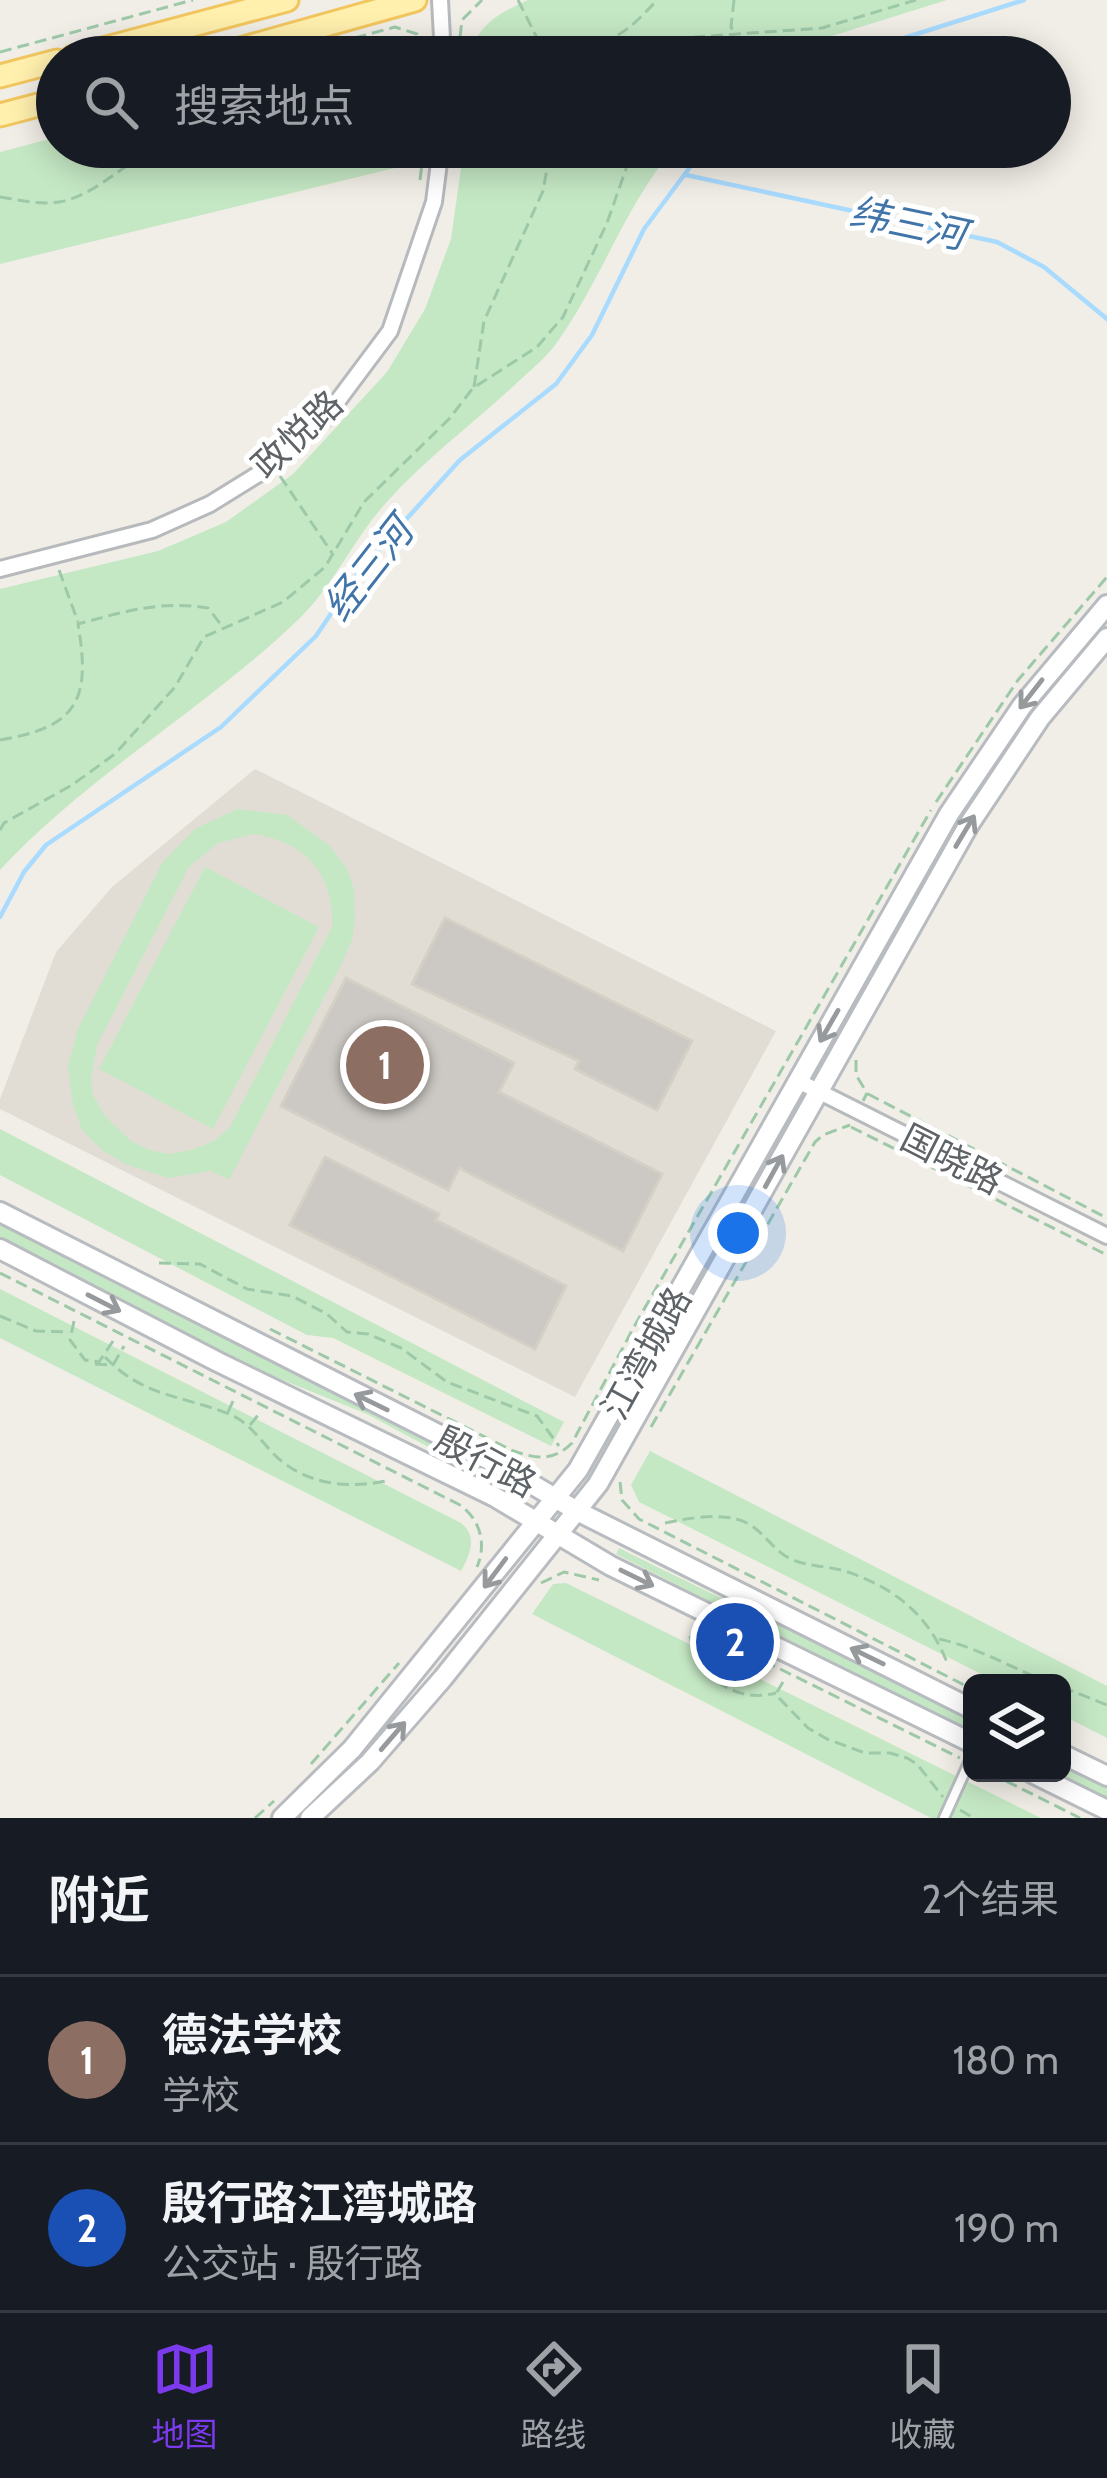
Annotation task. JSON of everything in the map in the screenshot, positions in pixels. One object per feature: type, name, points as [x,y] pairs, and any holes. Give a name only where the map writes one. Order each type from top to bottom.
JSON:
[{"type":"main road","points":[[152,36],[287,0]]},
{"type":"main road","points":[[270,36],[339,11],[415,0]]},
{"type":"main road","points":[[0,76],[36,67]]},
{"type":"main road","points":[[0,115],[36,106]]},
{"type":"street","points":[[440,0],[442,36]]},
{"type":"street","name":"政悦路","points":[[0,569],[152,530],[210,504],[271,464],[325,418],[390,331],[434,202],[438,168]]},
{"type":"street","name":"江湾城路","points":[[282,1818],[352,1749],[536,1525],[594,1446],[961,796],[1022,706],[1107,604]]},
{"type":"street","name":"江湾城路","points":[[310,1818],[370,1762],[577,1511],[618,1451],[968,826],[1040,718],[1107,638]]},
{"type":"street","name":"国晓路","points":[[798,1081],[1107,1236]]},
{"type":"street","name":"殷行路","points":[[0,1212],[577,1511],[963,1704]]},
{"type":"street","name":"殷行路","points":[[0,1249],[495,1497],[536,1525],[963,1750]]},
{"type":"street","points":[[1071,1758],[1107,1776]]},
{"type":"street","points":[[1050,1782],[1107,1810]]},
{"type":"lane","points":[[944,1818],[963,1773]]},
{"type":"path","points":[[60,36],[194,0]]},
{"type":"path","points":[[460,36],[462,20],[482,0]]},
{"type":"path","points":[[518,0],[536,36]]},
{"type":"path","points":[[618,36],[657,0]]},
{"type":"path","points":[[734,0],[731,27],[735,34]]},
{"type":"path","points":[[703,36],[822,28],[916,0]]},
{"type":"path","points":[[633,24],[638,36]]},
{"type":"path","points":[[361,36],[404,28],[418,36]]},
{"type":"path","points":[[0,52],[36,42]]},
{"type":"path","points":[[0,196],[44,202],[76,197],[122,168]]},
{"type":"path","points":[[420,180],[421,168]]},
{"type":"path","points":[[473,388],[484,322],[543,191],[547,168]]},
{"type":"path","points":[[0,830],[2,820],[71,785],[116,754],[175,687],[204,637],[284,602],[325,567],[364,502],[449,419],[473,388],[537,347],[563,317],[607,223],[626,168]]},
{"type":"path","points":[[271,464],[333,554]]},
{"type":"path","points":[[0,740],[36,734],[62,719],[77,703],[82,664],[78,624],[56,556]]},
{"type":"path","points":[[78,624],[151,604],[177,603],[208,608],[224,627]]},
{"type":"path","points":[[859,1051],[856,1075],[867,1093],[1107,1218]]},
{"type":"path","points":[[651,1426],[815,1142],[849,1126],[867,1093]]},
{"type":"path","points":[[849,1126],[1107,1255]]},
{"type":"path","points":[[159,1263],[200,1264],[248,1289],[292,1295],[327,1314],[347,1332],[368,1334],[401,1348],[448,1382],[537,1416],[560,1446]]},
{"type":"path","points":[[0,1273],[460,1505],[471,1513],[478,1529],[482,1549],[476,1568]]},
{"type":"path","points":[[0,1316],[36,1331],[70,1332]]},
{"type":"path","points":[[74,1321],[70,1332],[76,1351],[93,1363],[113,1365]]},
{"type":"path","points":[[93,1363],[105,1357],[113,1341]]},
{"type":"path","points":[[113,1365],[124,1346]]},
{"type":"path","points":[[105,1357],[133,1382],[227,1413],[249,1426],[274,1455],[311,1478],[347,1485],[390,1480]]},
{"type":"path","points":[[227,1413],[233,1401]]},
{"type":"path","points":[[249,1426],[260,1414]]},
{"type":"path","points":[[623,1472],[619,1492],[639,1519],[963,1684]]},
{"type":"path","points":[[665,1523],[693,1518],[736,1520],[750,1525],[779,1553],[797,1562],[847,1572],[903,1601],[924,1618],[948,1665]]},
{"type":"path","points":[[591,1575],[615,1587]]},
{"type":"path","points":[[690,1636],[696,1658],[722,1685],[760,1696],[777,1692],[783,1682]]},
{"type":"path","points":[[938,1639],[970,1646],[985,1657],[1034,1674]]},
{"type":"path","points":[[750,1654],[963,1750]]},
{"type":"path","points":[[305,1771],[398,1664]]},
{"type":"path","points":[[1071,1691],[1107,1705]]},
{"type":"path","points":[[777,1692],[808,1728],[848,1748],[907,1758],[974,1818]]},
{"type":"path","points":[[1008,1782],[1081,1818]]},
{"type":"path","points":[[255,1818],[281,1795]]},
{"type":"shaded area","points":[[255,769],[776,1031],[575,1397],[0,1109],[56,952],[112,887]]},
{"type":"green space","points":[[528,0],[947,0],[832,36],[478,36],[499,15]]},
{"type":"green space","points":[[36,143],[36,168],[395,168],[0,264],[0,152]]},
{"type":"green space","points":[[461,168],[658,168],[574,317],[545,357],[402,486],[299,619],[71,803],[0,870],[0,589],[158,551],[226,522],[293,474],[387,372],[425,309],[451,239]]},
{"type":"green space","points":[[237,809],[287,815],[329,845],[347,869],[354,889],[352,940],[229,1180],[211,1171],[168,1178],[103,1151],[82,1130],[68,1066],[77,1031],[162,863],[195,829]],"holes":[[[254,834],[302,853],[322,876],[332,927],[230,1127],[214,1141],[191,1150],[169,1154],[150,1150],[131,1141],[105,1116],[93,1095],[97,1045],[189,867],[218,843]]]},
{"type":"green space","points":[[205,867],[319,927],[213,1129],[99,1069]]},
{"type":"green space","points":[[0,1129],[564,1422],[551,1446],[333,1338],[307,1335],[0,1175]]},
{"type":"green space","points":[[0,1221],[490,1474],[486,1478],[367,1414],[250,1367],[0,1237]]},
{"type":"green space","points":[[0,1289],[461,1523],[471,1540],[461,1571],[0,1338]]},
{"type":"green space","points":[[650,1451],[1107,1686],[1107,1738],[1071,1720],[1071,1674],[981,1674],[639,1502],[631,1485]]},
{"type":"green space","points":[[619,1548],[963,1714],[963,1729],[616,1554]]},
{"type":"green space","points":[[566,1583],[1041,1818],[931,1818],[532,1614],[553,1584]]},
{"type":"green space","points":[[1071,1769],[1107,1787],[1107,1797],[1071,1782]]},
{"type":"building","points":[[445,918],[692,1041],[657,1110],[575,1069],[579,1061],[412,984]]},
{"type":"building","points":[[346,978],[514,1063],[499,1092],[662,1174],[623,1251],[459,1168],[448,1190],[281,1106]]},
{"type":"building","points":[[325,1157],[566,1286],[535,1349],[290,1225]]},
{"type":"waterway","points":[[910,36],[1024,0]]},
{"type":"waterway","name":"经三河","points":[[0,917],[24,872],[46,845],[221,727],[316,636],[361,569],[460,460],[556,384],[592,335],[644,229],[689,168]]},
{"type":"waterway","name":"纬三河","points":[[686,175],[997,242],[1044,267],[1107,319]]},
{"type":"place","name":"德法学校","points":[[385,1065]]},
{"type":"place","name":"殷行路江湾城路","points":[[735,1642]]}]
